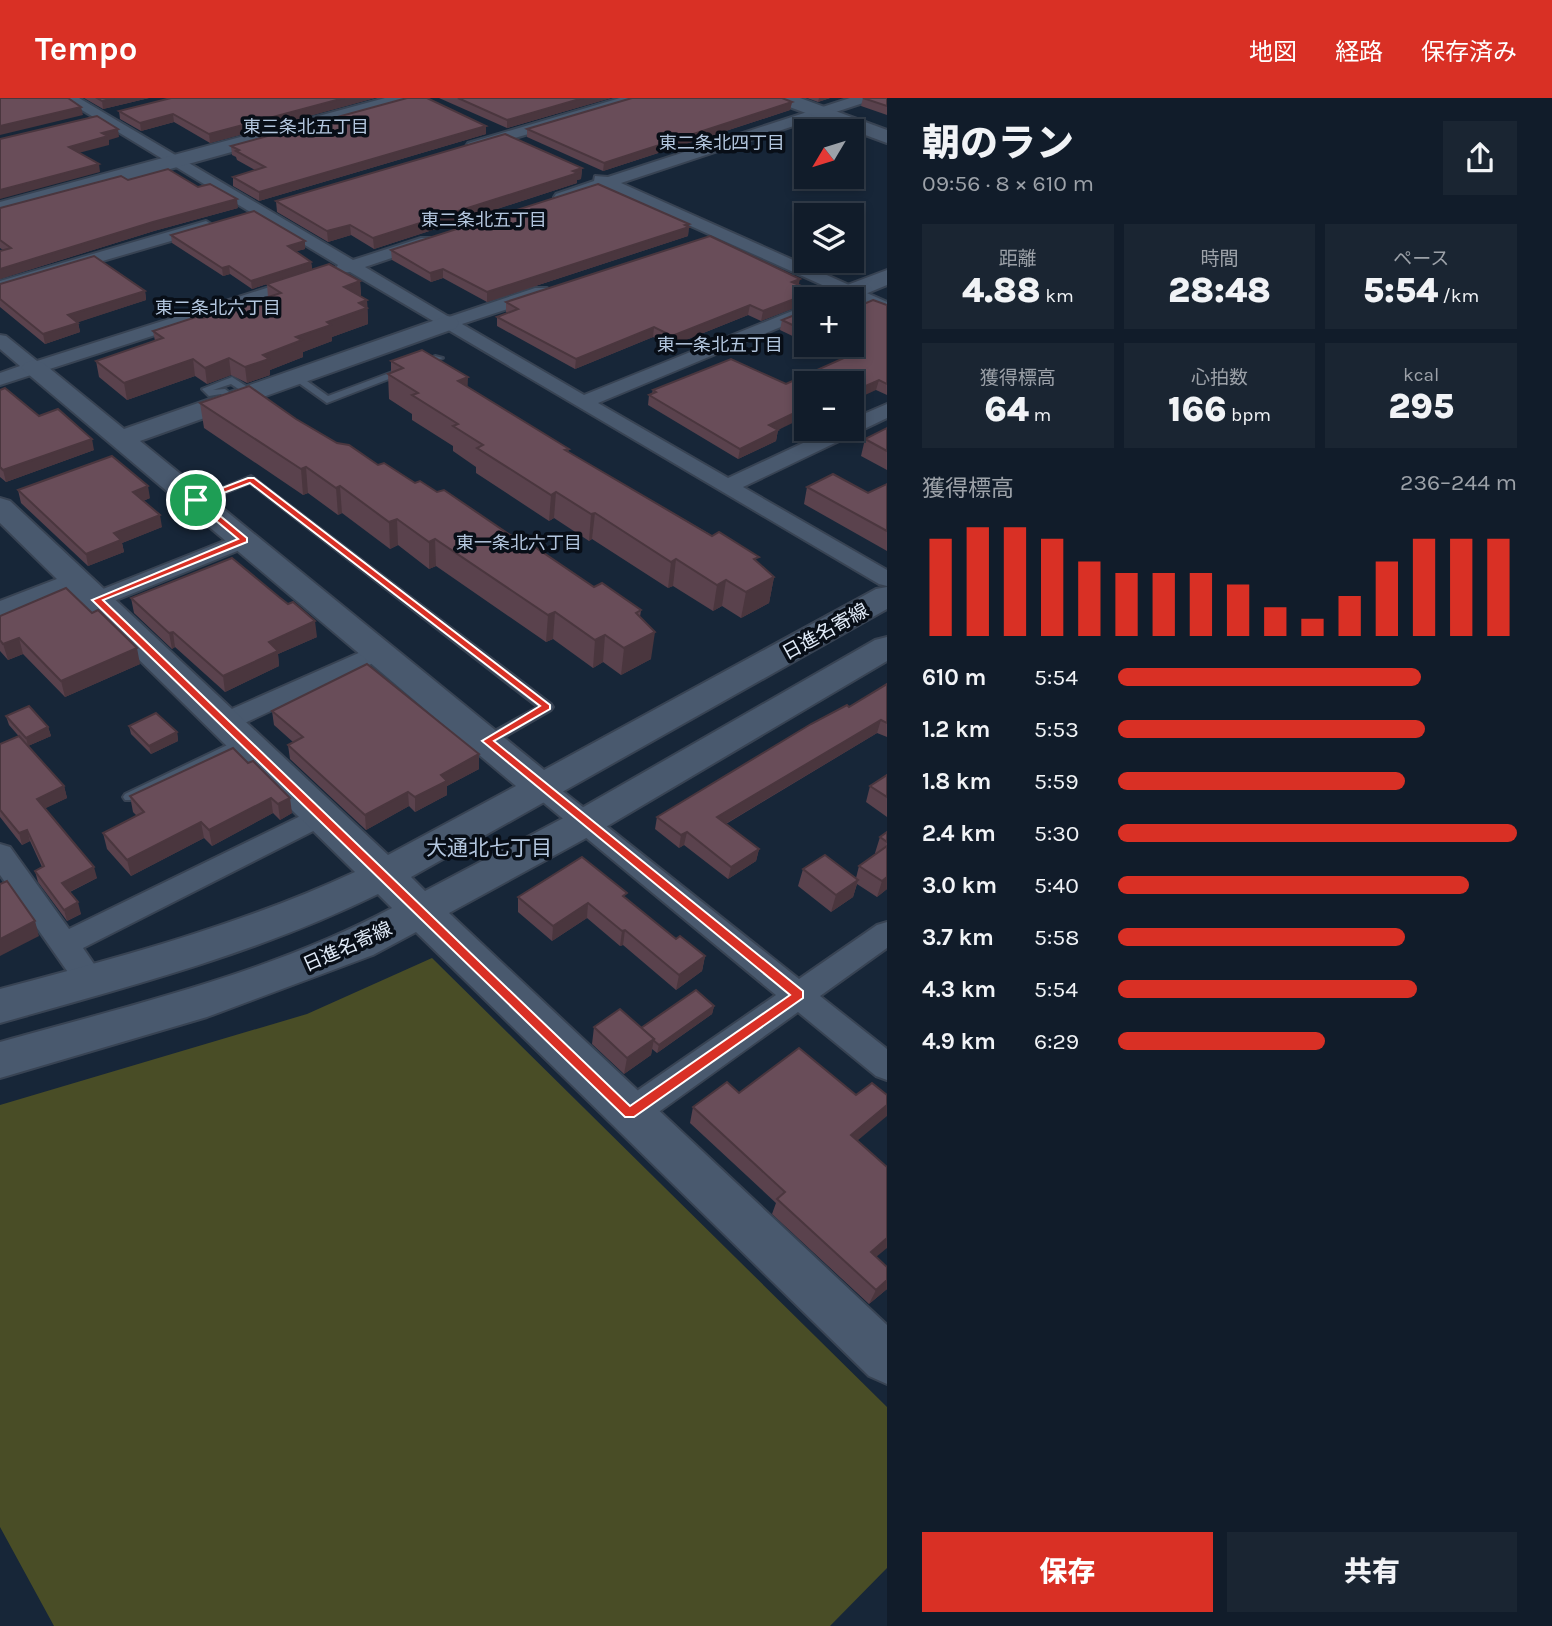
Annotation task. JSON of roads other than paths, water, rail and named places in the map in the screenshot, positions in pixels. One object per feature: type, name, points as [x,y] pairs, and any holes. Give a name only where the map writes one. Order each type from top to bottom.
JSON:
[{"type":"street","points":[[69,98],[447,323],[887,579]]},
{"type":"street","points":[[0,209],[406,98]]},
{"type":"street","points":[[454,152],[635,98]]},
{"type":"street","points":[[783,98],[887,137]]},
{"type":"street","points":[[543,203],[864,98]]},
{"type":"street","points":[[75,124],[126,111]]},
{"type":"street","points":[[482,125],[531,148]]},
{"type":"street","points":[[582,170],[722,233],[824,287]]},
{"type":"street","points":[[0,286],[284,203]]},
{"type":"street","points":[[696,242],[722,233]]},
{"type":"street","points":[[0,379],[441,236]]},
{"type":"street","points":[[863,287],[887,277]]},
{"type":"street","points":[[121,449],[241,395],[552,289]]},
{"type":"street","points":[[864,302],[887,309]]},
{"type":"street","points":[[585,401],[794,315]]},
{"type":"street","points":[[0,340],[121,449],[196,500],[541,787],[887,1067]]},
{"type":"street","points":[[864,421],[887,410]]},
{"type":"street","points":[[728,486],[823,441]]},
{"type":"street","points":[[8,498],[86,589],[384,874],[629,1114],[887,1359]]},
{"type":"street","points":[[0,609],[86,589],[244,540]]},
{"type":"street","name":"日進名寄線","points":[[0,1006],[175,958],[327,902],[384,874],[887,596]]},
{"type":"street","name":"日進名寄線","points":[[0,1060],[192,1005],[283,974],[359,944],[586,822],[887,647]]},
{"type":"street","points":[[234,731],[379,651]]},
{"type":"street","points":[[63,945],[321,815]]},
{"type":"street","points":[[0,854],[90,980]]},
{"type":"street","points":[[629,1114],[887,933]]},
{"type":"lane","points":[[294,376],[327,400],[438,358]]},
{"type":"lane","points":[[196,500],[251,479],[547,707],[487,741]]},
{"type":"lane","points":[[130,797],[234,731]]},
{"type":"district","name":"東三条北五丁目","points":[[306,127]]},
{"type":"district","name":"東二条北四丁目","points":[[722,143]]},
{"type":"district","name":"東二条北五丁目","points":[[484,220]]},
{"type":"district","name":"東二条北六丁目","points":[[218,308]]},
{"type":"district","name":"東一条北五丁目","points":[[720,345]]},
{"type":"district","name":"東一条北六丁目","points":[[519,543]]},
{"type":"district","name":"大通北七丁目","points":[[489,848]]}]
